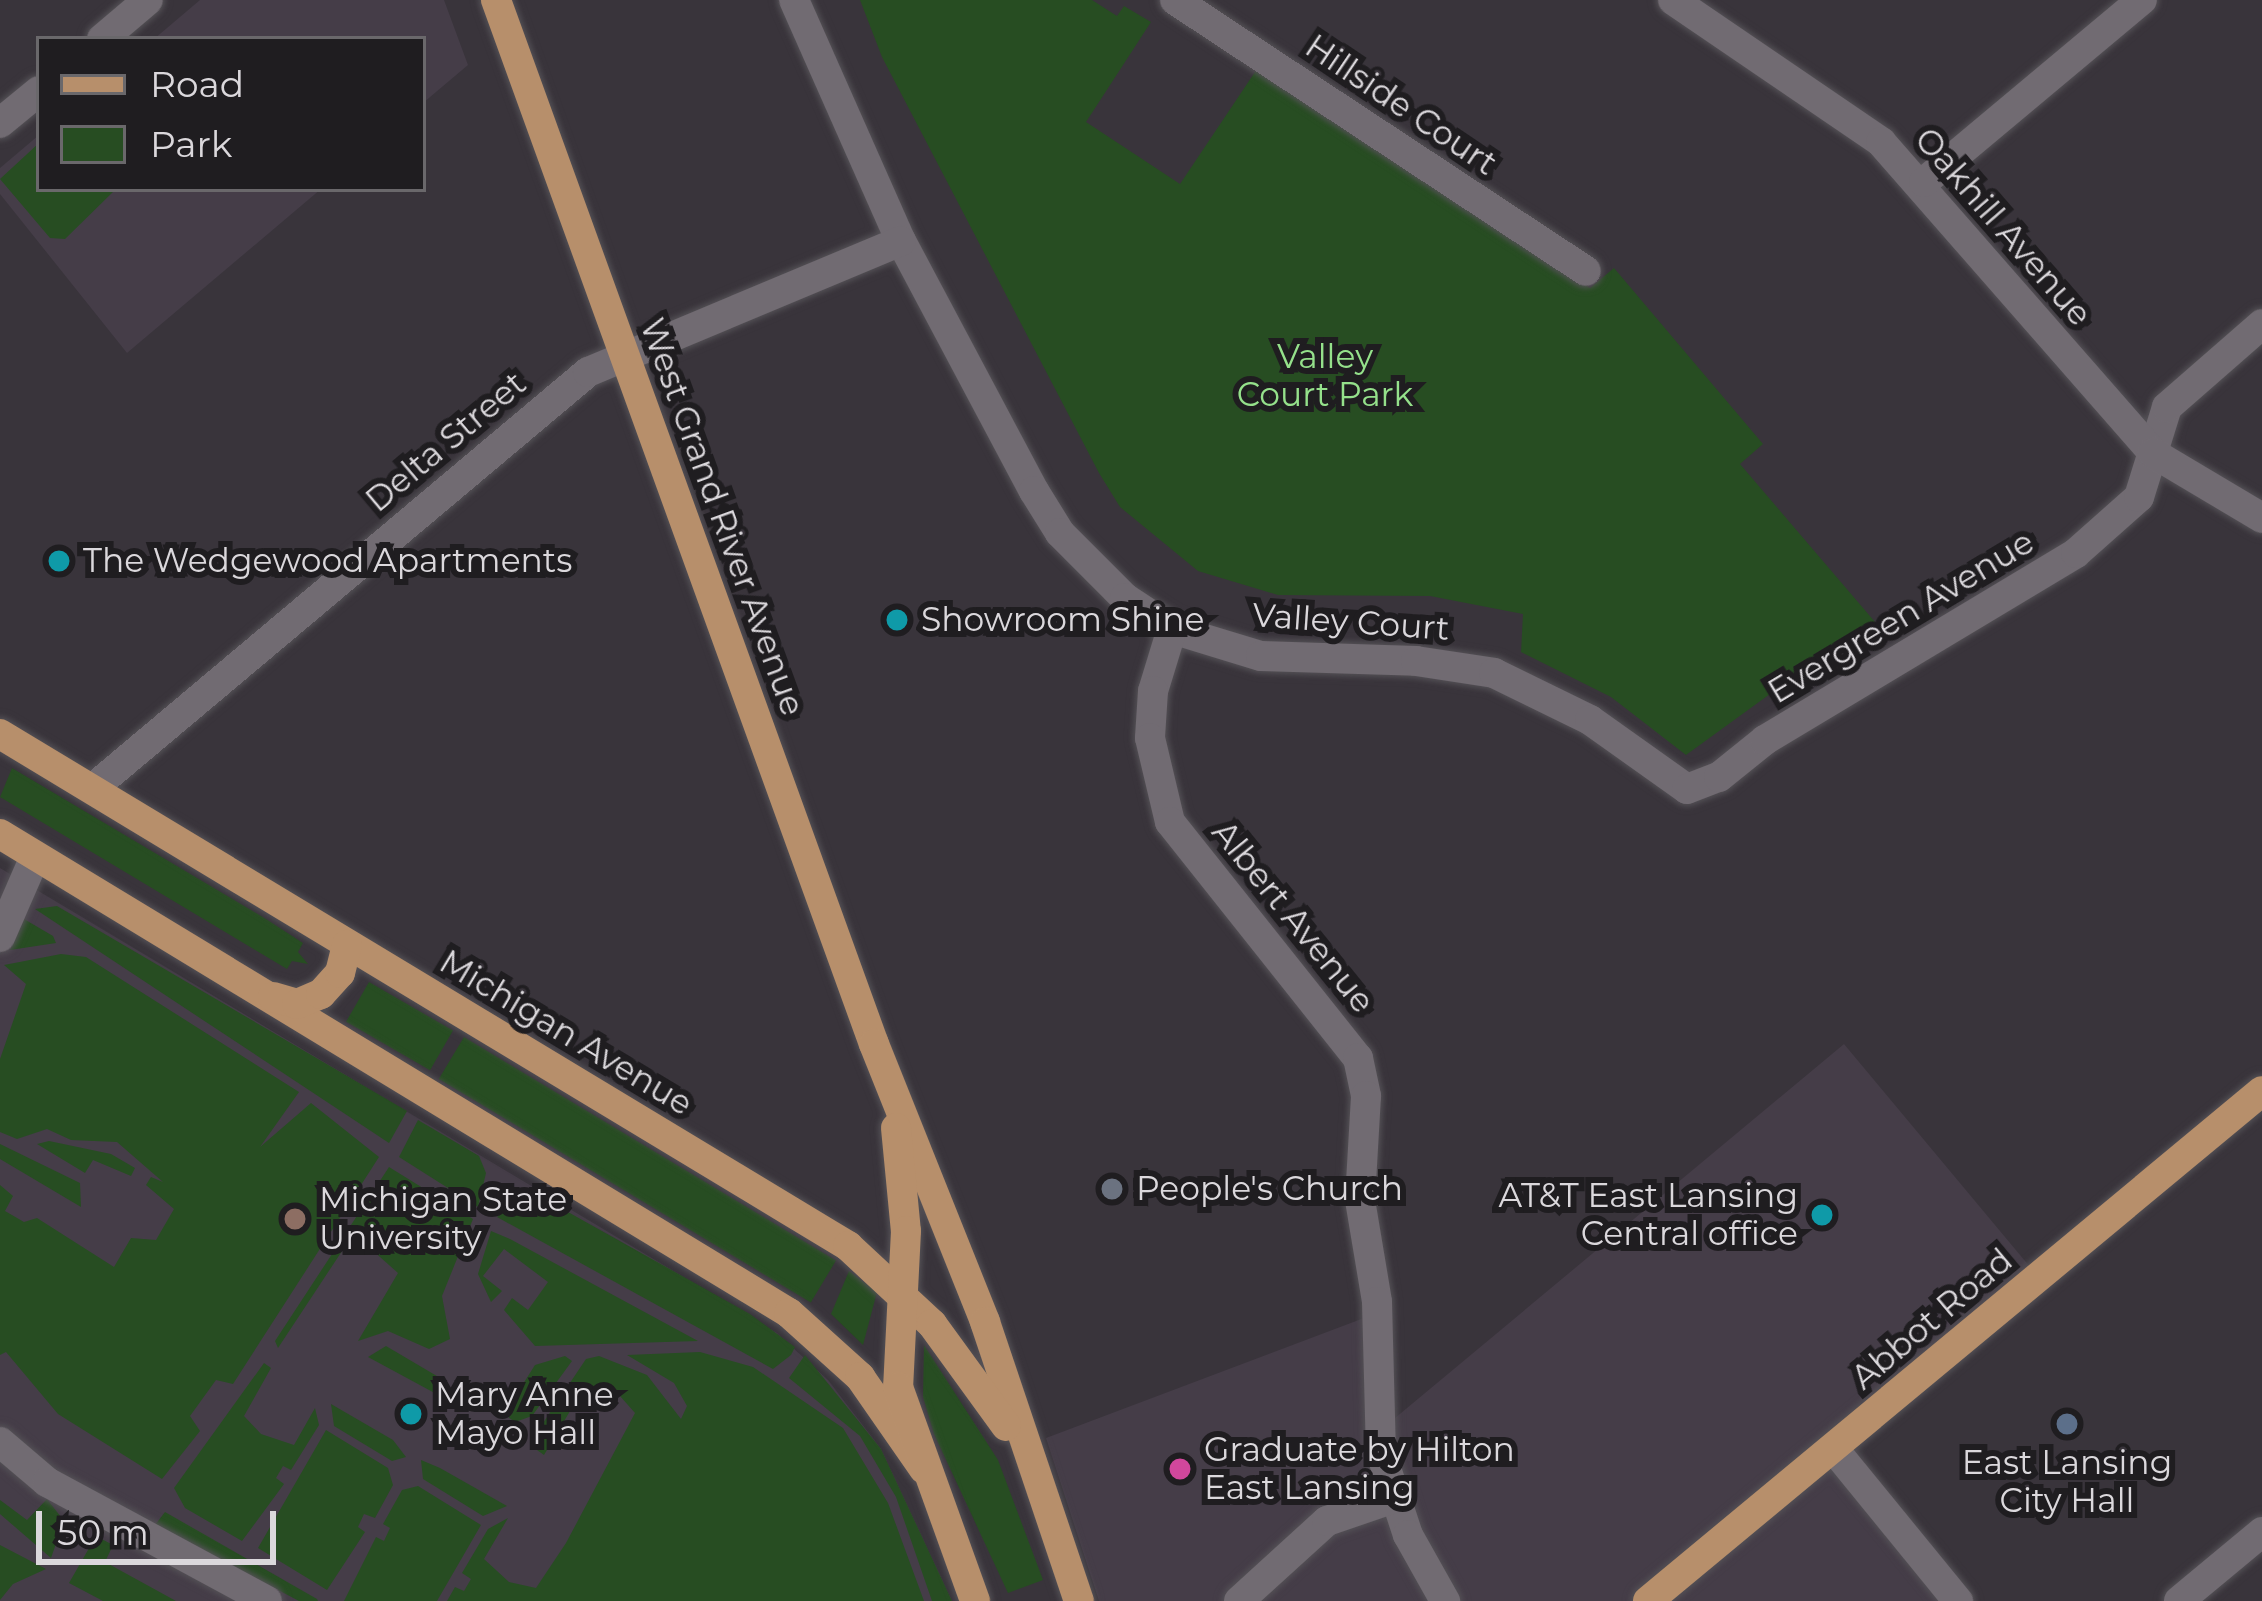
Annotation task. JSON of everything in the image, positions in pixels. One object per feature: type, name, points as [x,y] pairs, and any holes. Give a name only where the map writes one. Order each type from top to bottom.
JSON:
[{"type":"main road","name":"West Grand River Avenue","points":[[496,0],[880,1058],[985,1322],[1030,1467],[1079,1601]]},
{"type":"main road","name":"Michigan Avenue","points":[[0,734],[848,1246],[900,1291],[960,1359],[1030,1467]]},
{"type":"main road","points":[[0,834],[801,1322],[860,1377],[924,1469]]},
{"type":"main road","points":[[267,995],[297,1004],[321,994],[340,973],[347,945]]},
{"type":"main road","name":"West Grand River Avenue","points":[[880,1058],[904,1192],[898,1388],[975,1601]]},
{"type":"main road","name":"Abbot Road","points":[[1648,1601],[2262,1091]]},
{"type":"street","points":[[105,36],[148,0]]},
{"type":"street","points":[[794,0],[901,241]]},
{"type":"street","name":"Hillside Court","points":[[1175,0],[1586,272]]},
{"type":"street","name":"Oakhill Avenue","points":[[1672,0],[1881,142],[1924,182],[2153,453],[2262,518]]},
{"type":"street","points":[[1924,182],[2142,0]]},
{"type":"street","points":[[0,123],[36,93]]},
{"type":"street","name":"Delta Street","points":[[92,789],[490,449],[588,372],[901,241]]},
{"type":"street","name":"Valley Court","points":[[901,241],[1060,533],[1125,598],[1172,629],[1261,656],[1416,661],[1494,674],[1574,710],[1688,789]]},
{"type":"street","name":"Evergreen Avenue","points":[[1688,789],[2042,580],[2140,497],[2167,407],[2262,324]]},
{"type":"street","name":"Albert Avenue","points":[[1172,629],[1153,691],[1150,739],[1170,822],[1342,1029],[1363,1076],[1360,1200],[1377,1302],[1377,1430],[1394,1498],[1445,1601]]},
{"type":"street","points":[[0,937],[35,856]]},
{"type":"street","points":[[0,1442],[46,1482],[266,1601]]},
{"type":"street","points":[[1833,1448],[1958,1601]]},
{"type":"street","points":[[1239,1601],[1327,1521],[1394,1498]]},
{"type":"street","points":[[2179,1601],[2262,1532]]},
{"type":"shaded area","points":[[200,0],[444,0],[468,65],[426,100],[426,36],[158,36]]},
{"type":"shaded area","points":[[36,138],[36,192],[317,192],[127,353],[0,194],[0,168]]},
{"type":"shaded area","name":"Michigan State University","points":[[0,868],[777,1333],[828,1380],[881,1449],[952,1601],[0,1601]]},
{"type":"shaded area","points":[[1844,1044],[2040,1279],[1841,1449],[1965,1601],[1099,1601],[1046,1438],[1364,1318],[1371,1438]]},
{"type":"green space","name":"Valley Court Park","points":[[860,0],[1092,0],[1117,16],[1124,6],[1151,22],[1086,122],[1180,184],[1259,66],[1590,288],[1614,268],[1763,444],[1740,464],[1881,629],[1788,681],[1686,755],[1611,697],[1521,652],[1523,614],[1430,596],[1278,595],[1198,571],[1120,507],[1099,473],[882,57]]},
{"type":"green space","points":[[36,146],[36,192],[113,192],[65,239],[50,238],[0,179]]},
{"type":"green space","points":[[12,768],[303,943],[298,952],[308,964],[292,961],[287,969],[0,797]]},
{"type":"green space","points":[[57,906],[407,1111],[389,1143],[35,909]]},
{"type":"green space","points":[[24,919],[53,936],[56,943],[10,950]]},
{"type":"green space","points":[[61,954],[86,957],[299,1092],[260,1147],[311,1103],[379,1157],[233,1384],[216,1380],[190,1416],[200,1431],[162,1479],[58,1414],[6,1352],[0,1355],[0,1185],[13,1196],[5,1211],[24,1222],[37,1218],[114,1267],[131,1238],[156,1240],[174,1209],[146,1185],[151,1177],[163,1182],[117,1142],[71,1140],[47,1129],[17,1139],[0,1132],[0,1059],[26,984],[4,965]]},
{"type":"green space","points":[[369,982],[453,1030],[430,1070],[346,1022]]},
{"type":"green space","points":[[464,1037],[836,1261],[811,1303],[439,1079]]},
{"type":"green space","points":[[418,1120],[479,1156],[486,1173],[478,1207],[399,1157]]},
{"type":"green space","points":[[49,1141],[111,1154],[135,1168],[131,1176],[93,1160],[85,1173],[37,1144]]},
{"type":"green space","points":[[0,1144],[80,1183],[81,1207],[0,1159]]},
{"type":"green space","points":[[389,1167],[473,1219],[442,1296],[450,1339],[429,1349],[388,1331],[358,1341],[398,1273],[371,1249],[348,1242],[278,1348],[275,1341]]},
{"type":"green space","points":[[527,1189],[750,1314],[795,1347],[791,1355],[773,1369],[497,1217]]},
{"type":"green space","points":[[491,1231],[698,1341],[535,1346],[504,1310],[512,1298],[528,1310],[548,1282],[504,1249],[483,1276],[502,1291],[491,1302],[478,1274]]},
{"type":"green space","points":[[849,1271],[877,1292],[863,1345],[831,1314]]},
{"type":"green space","points":[[924,1345],[998,1460],[1043,1580],[1008,1593],[934,1434],[923,1397]]},
{"type":"green space","points":[[386,1346],[447,1382],[442,1397],[368,1357]]},
{"type":"green space","points":[[700,1352],[753,1367],[843,1428],[888,1503],[924,1601],[447,1601],[455,1587],[464,1591],[471,1579],[462,1573],[488,1529],[508,1518],[484,1559],[509,1582],[536,1588],[566,1543],[635,1413],[620,1396],[586,1384],[544,1455],[537,1450],[543,1423],[586,1359],[599,1356],[647,1375],[681,1419],[687,1406],[674,1383],[627,1355]]},
{"type":"green space","points":[[805,1355],[881,1449],[952,1601],[932,1601],[896,1497],[860,1436],[789,1378]]},
{"type":"green space","points":[[565,1356],[572,1361],[532,1416],[515,1422],[493,1406],[516,1395],[535,1365]]},
{"type":"green space","points":[[264,1363],[271,1368],[244,1416],[261,1434],[294,1445],[315,1408],[319,1425],[291,1470],[283,1466],[276,1478],[284,1484],[242,1541],[185,1508],[174,1488]]},
{"type":"green space","points":[[331,1404],[393,1440],[406,1457],[392,1461],[334,1426]]},
{"type":"green space","points":[[326,1430],[388,1468],[393,1485],[375,1518],[364,1514],[358,1527],[365,1532],[327,1590],[258,1548]]},
{"type":"green space","points":[[421,1460],[507,1506],[483,1516],[423,1479]]},
{"type":"green space","points":[[418,1486],[481,1525],[437,1601],[344,1601],[376,1537],[384,1541],[390,1528],[383,1524],[402,1490]]},
{"type":"green space","points":[[47,1499],[64,1521],[51,1558],[0,1514],[0,1500],[27,1520]]},
{"type":"green space","points":[[165,1512],[318,1601],[299,1601],[155,1525]]},
{"type":"green space","points":[[96,1536],[113,1545],[105,1562],[176,1601],[103,1601],[69,1583]]},
{"type":"green space","points":[[0,1545],[46,1569],[13,1584],[0,1600]]},
{"type":"place","name":"The Wedgewood Apartments","points":[[59,561]]},
{"type":"place","name":"Showroom Shine","points":[[897,620]]},
{"type":"place","name":"People's Church","points":[[1112,1189]]},
{"type":"place","name":"AT&T East Lansing Central office","points":[[1822,1215]]},
{"type":"place","name":"Michigan State University","points":[[295,1219]]},
{"type":"place","name":"Mary Anne Mayo Hall","points":[[411,1414]]},
{"type":"place","name":"East Lansing City Hall","points":[[2067,1424]]},
{"type":"place","name":"Graduate by Hilton East Lansing","points":[[1180,1469]]}]
